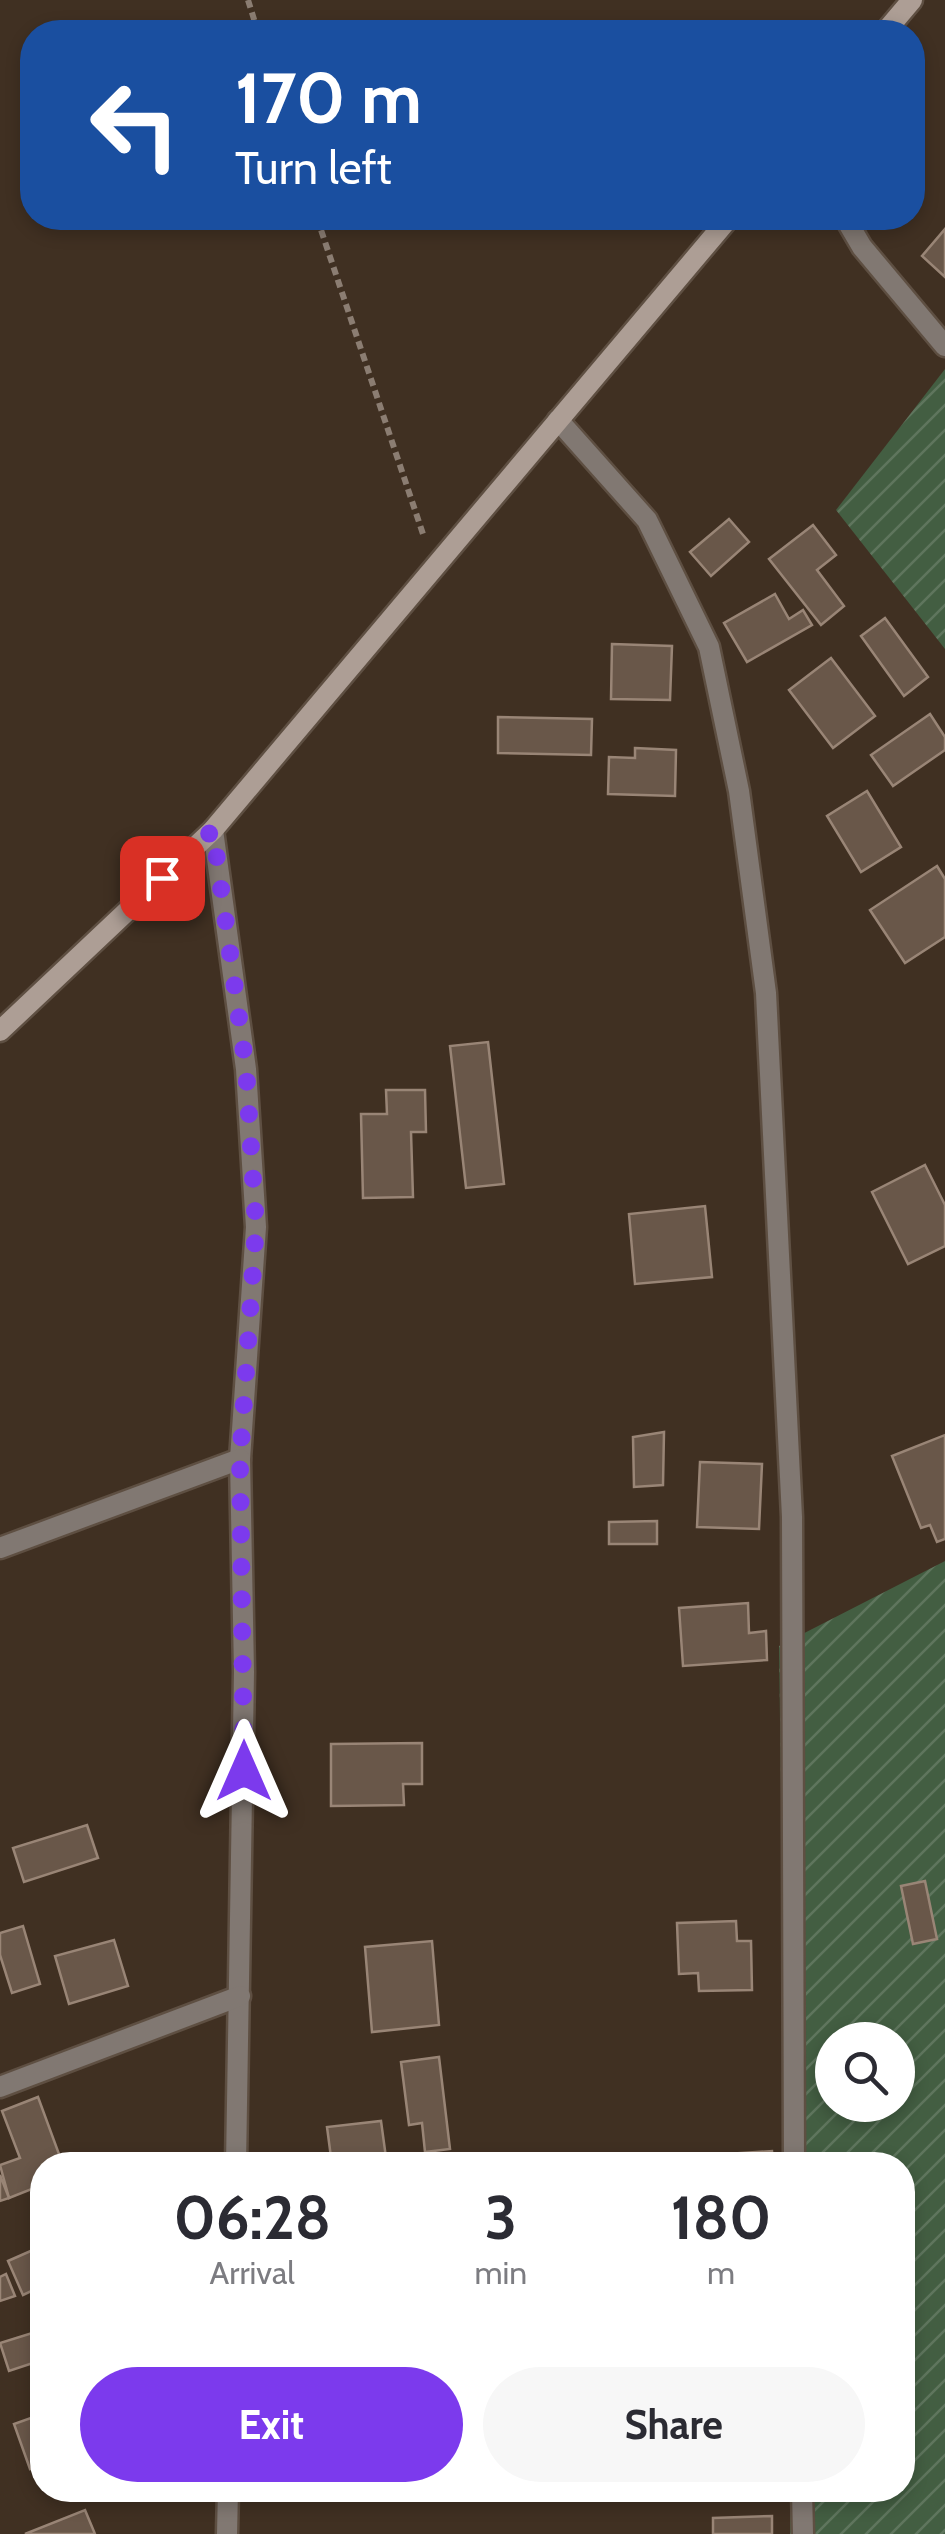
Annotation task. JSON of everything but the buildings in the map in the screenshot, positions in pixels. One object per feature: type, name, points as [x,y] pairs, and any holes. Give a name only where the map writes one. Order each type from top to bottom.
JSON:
[{"type":"main road","points":[[895,20],[912,0]]},
{"type":"main road","points":[[0,1031],[213,830],[719,230]]},
{"type":"street","points":[[852,230],[945,346]]},
{"type":"street","points":[[558,420],[646,520],[654,536],[708,648],[739,791],[766,994],[792,1518],[794,2152]]},
{"type":"street","points":[[213,830],[246,1068],[256,1226],[240,1460],[244,1672],[236,2152]]},
{"type":"street","points":[[0,1548],[240,1460]]},
{"type":"street","points":[[0,2087],[240,1996]]},
{"type":"street","points":[[227,2534],[228,2502]]},
{"type":"street","points":[[802,2502],[803,2534]]},
{"type":"path","points":[[321,230],[435,571]]},
{"type":"green space","points":[[945,369],[945,649],[836,510]]},
{"type":"green space","points":[[945,1561],[945,2534],[790,2534],[790,2502],[915,2502],[915,2152],[786,2152],[779,1646]]},
{"type":"route","points":[[162,878],[213,830],[246,1068],[256,1226],[240,1460],[244,1771]]}]
